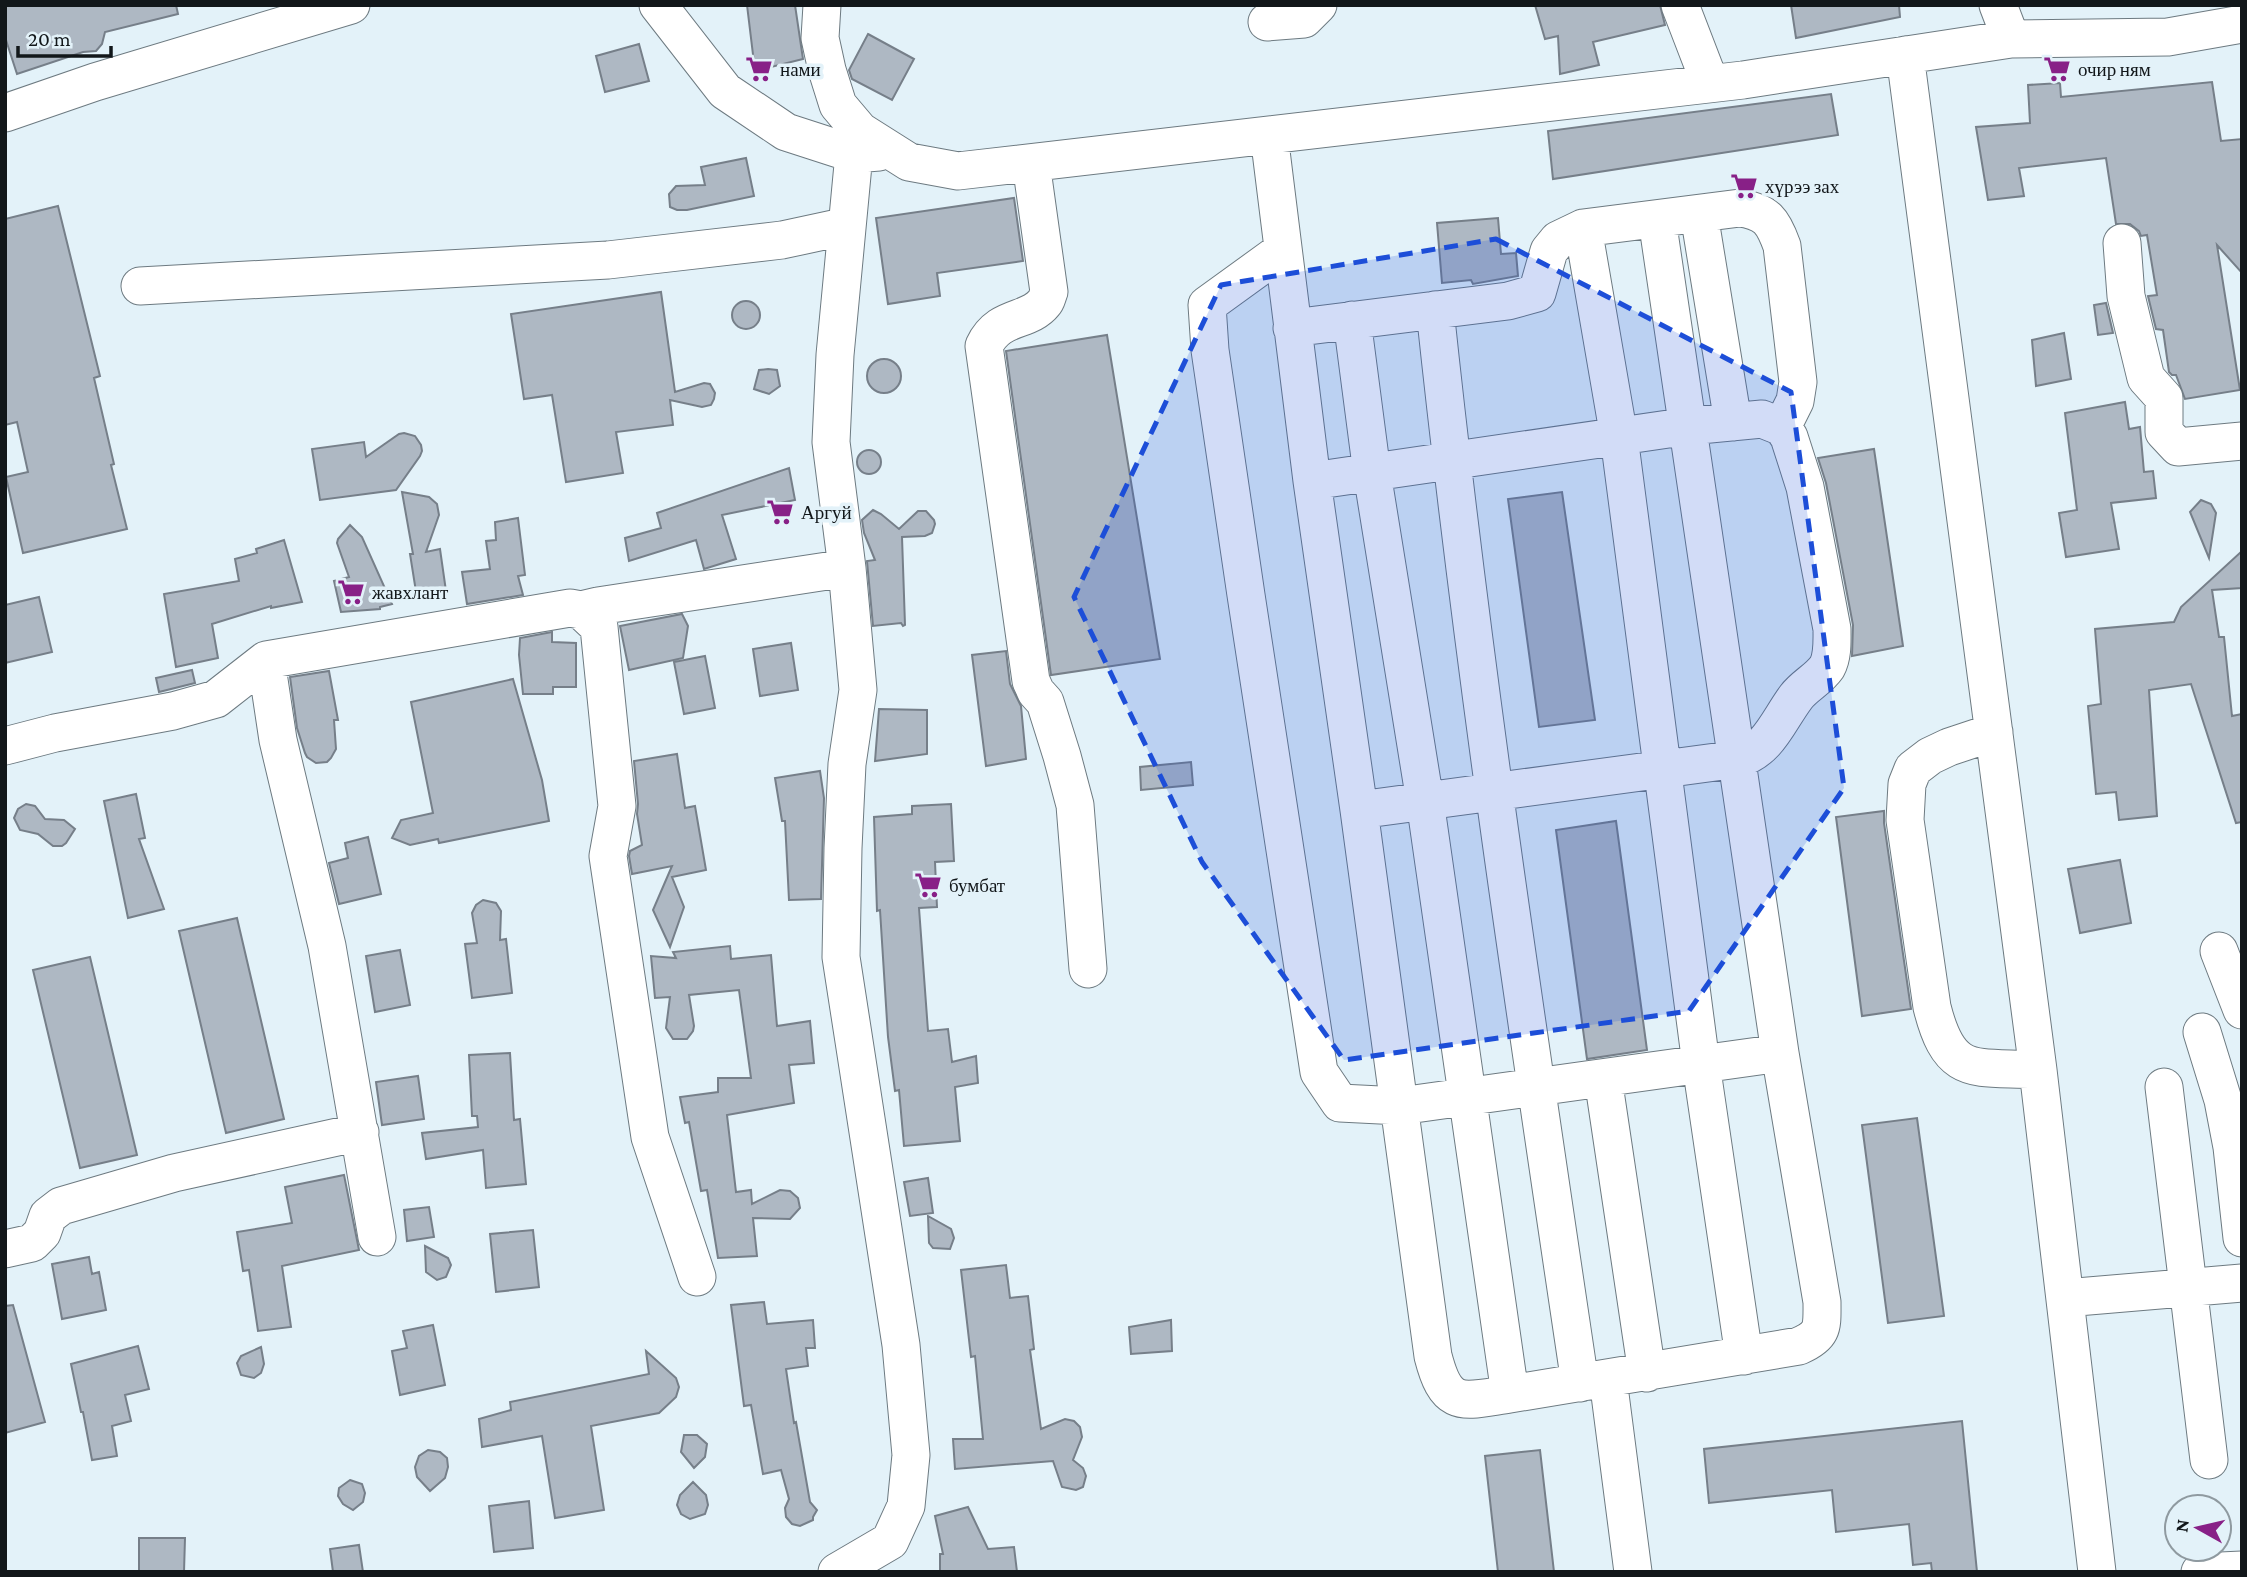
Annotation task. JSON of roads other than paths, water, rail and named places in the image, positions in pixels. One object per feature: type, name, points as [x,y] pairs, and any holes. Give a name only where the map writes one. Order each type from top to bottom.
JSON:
[{"type":"street","points":[[5,113],[305,12],[351,5]]},
{"type":"street","points":[[658,5],[725,91],[786,132],[854,154],[891,151]]},
{"type":"street","points":[[822,5],[820,38],[838,106],[860,131],[909,162],[958,171],[1710,83],[2011,39],[2168,37],[2242,24]]},
{"type":"street","points":[[1268,22],[1304,19],[1318,5]]},
{"type":"street","points":[[1680,5],[1710,83]]},
{"type":"street","points":[[1997,5],[2011,39]]},
{"type":"street","points":[[1905,55],[2038,1070],[2097,1572]]},
{"type":"street","points":[[1269,135],[1312,481],[1433,1356],[1438,1377],[1446,1391],[1454,1397],[1471,1399],[1510,1394],[1800,1346],[1813,1340],[1822,1327],[1822,1302],[1780,1053],[1657,219]]},
{"type":"street","points":[[837,1572],[890,1541],[906,1506],[911,1455],[901,1346],[842,957],[847,764],[858,690],[848,568],[831,442],[835,355],[854,154]]},
{"type":"street","points":[[1031,163],[1049,292],[1044,303],[1034,310],[996,328],[984,346],[1031,681],[1045,702],[1075,805],[1088,969]]},
{"type":"street","points":[[1292,327],[1482,305],[1537,293],[1549,251],[1558,240],[1583,228],[1740,208],[1757,211],[1776,229],[1783,246],[1798,382],[1795,401],[1782,427]]},
{"type":"street","points":[[1699,214],[1733,422]]},
{"type":"street","points":[[140,286],[608,260],[782,240],[847,226]]},
{"type":"street","points":[[1583,228],[1619,437],[1701,1064],[1744,1356]]},
{"type":"street","points":[[2122,243],[2126,296],[2146,378],[2164,398],[2164,432],[2178,447],[2242,441]]},
{"type":"street","points":[[1283,250],[1207,305],[1210,350],[1319,1072],[1340,1103],[1400,1106],[1780,1053]]},
{"type":"street","points":[[1435,310],[1451,461],[1536,1087],[1633,1572]]},
{"type":"street","points":[[1352,320],[1372,473],[1424,801],[1510,1394]]},
{"type":"street","points":[[1312,481],[1689,426],[1762,419],[1782,427],[1789,437],[1805,487],[1832,629],[1832,647],[1827,666],[1797,696],[1769,738],[1750,756],[1359,810]]},
{"type":"street","points":[[5,746],[55,733],[173,711],[216,699],[266,660],[570,608],[581,610],[848,568]]},
{"type":"street","points":[[581,610],[598,627],[617,806],[608,856],[650,1137],[697,1277]]},
{"type":"street","points":[[266,660],[278,740],[327,946],[377,1237]]},
{"type":"street","points":[[1994,732],[1949,747],[1930,756],[1913,769],[1907,784],[1905,820],[1932,1007],[1945,1046],[1955,1059],[1973,1066],[2038,1070]]},
{"type":"street","points":[[2219,951],[2242,1010]]},
{"type":"street","points":[[2203,1032],[2223,1100],[2232,1147],[2242,1238]]},
{"type":"street","points":[[1603,1078],[1647,1373]]},
{"type":"street","points":[[2164,1087],[2209,1460]]},
{"type":"street","points":[[5,1249],[32,1243],[41,1233],[48,1216],[61,1206],[174,1173],[360,1132]]},
{"type":"street","points":[[2065,1298],[2242,1283]]},
{"type":"street","points":[[2200,1572],[2242,1570]]},
{"type":"place","name":"нами","points":[[759,69]]},
{"type":"place","name":"очир ням","points":[[2057,69]]},
{"type":"place","name":"хүрээ зах","points":[[1744,186]]},
{"type":"place","name":"Аргуй","points":[[780,512]]},
{"type":"place","name":"жавхлант","points":[[351,592]]},
{"type":"place","name":"бумбат","points":[[928,885]]}]
